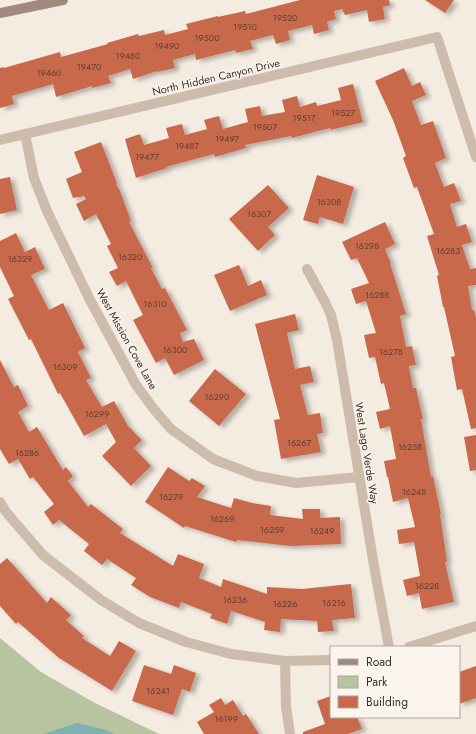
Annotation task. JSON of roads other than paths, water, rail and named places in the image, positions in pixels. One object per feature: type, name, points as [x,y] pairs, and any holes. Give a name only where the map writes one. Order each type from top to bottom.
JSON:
[{"type":"street","points":[[0,13],[63,0]]},
{"type":"street","name":"North Hidden Canyon Drive","points":[[0,140],[436,38],[476,157]]},
{"type":"street","name":"West Mission Cove Lane","points":[[25,134],[34,178],[47,211],[90,300],[136,385],[171,429],[213,459],[257,476],[296,483],[359,477]]},
{"type":"street","name":"West Lago Verde Way","points":[[308,269],[331,315],[337,340],[375,574],[389,646]]},
{"type":"street","points":[[0,502],[6,512],[43,555],[101,600],[139,623],[186,642],[231,654],[285,661],[330,660]]},
{"type":"street","points":[[412,646],[476,626]]},
{"type":"street","points":[[285,661],[286,707],[290,734]]},
{"type":"water","points":[[77,723],[106,730],[114,734],[43,734]]}]
